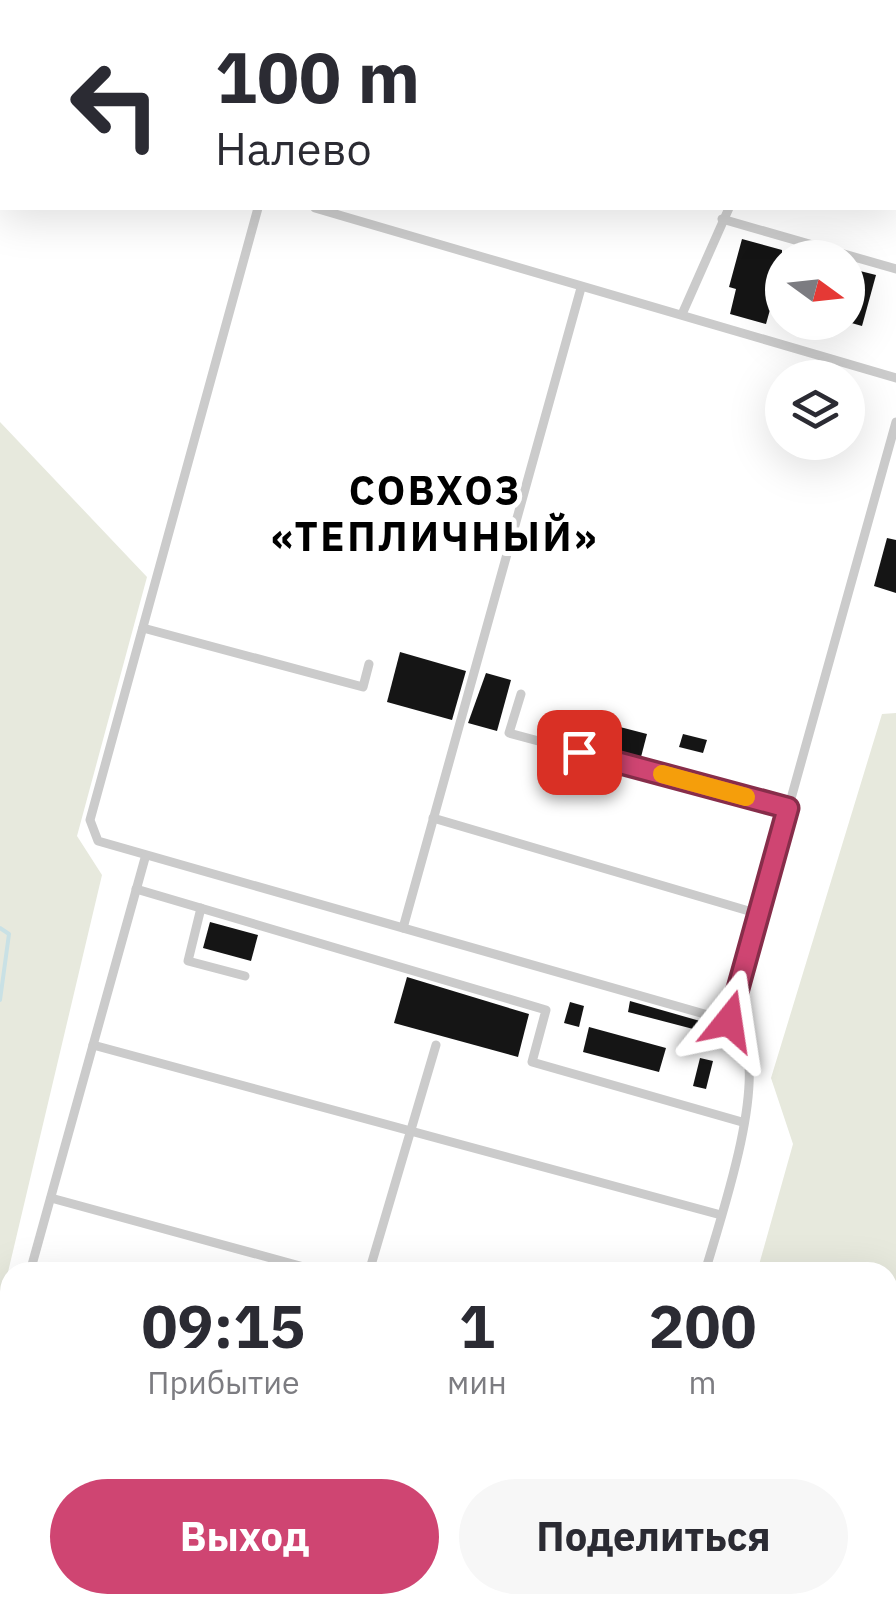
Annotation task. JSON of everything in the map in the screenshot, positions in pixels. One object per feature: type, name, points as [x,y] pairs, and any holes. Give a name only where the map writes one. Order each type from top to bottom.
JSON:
[{"type":"lane","points":[[257,210],[90,820],[98,841],[144,858],[729,1021],[745,1040],[750,1064],[742,1122],[708,1262]]},
{"type":"lane","points":[[322,210],[581,288],[683,312],[896,378]]},
{"type":"lane","points":[[683,312],[727,210]]},
{"type":"lane","points":[[722,219],[896,269]]},
{"type":"lane","points":[[403,928],[581,288]]},
{"type":"lane","points":[[729,1021],[896,422]]},
{"type":"lane","points":[[143,628],[363,687],[369,664]]},
{"type":"lane","points":[[521,694],[509,732],[788,808]]},
{"type":"lane","points":[[433,818],[759,914]]},
{"type":"lane","points":[[33,1262],[144,858]]},
{"type":"lane","points":[[136,889],[546,1010],[532,1062],[742,1122]]},
{"type":"lane","points":[[201,908],[188,961],[245,976]]},
{"type":"lane","points":[[372,1262],[436,1045]]},
{"type":"lane","points":[[93,1046],[721,1215]]},
{"type":"lane","points":[[51,1198],[285,1262]]},
{"type":"shaded area","points":[[0,422],[147,577],[77,836],[102,875],[10,1262],[0,1262]]},
{"type":"shaded area","points":[[896,713],[896,1262],[760,1262],[793,1144],[771,1078],[882,714]]},
{"type":"building","points":[[742,239],[765,245],[765,324],[730,314],[736,289],[729,287]]},
{"type":"building","points":[[865,272],[876,275],[865,315]]},
{"type":"building","points":[[887,538],[896,540],[896,593],[874,586]]},
{"type":"building","points":[[400,652],[466,671],[452,720],[387,702]]},
{"type":"building","points":[[486,673],[511,680],[497,731],[468,723]]},
{"type":"building","points":[[620,727],[647,734],[641,757],[614,749]]},
{"type":"building","points":[[683,734],[707,740],[703,753],[679,747]]},
{"type":"building","points":[[210,922],[258,935],[251,961],[203,948]]},
{"type":"building","points":[[407,977],[529,1014],[518,1057],[394,1023]]},
{"type":"building","points":[[630,1001],[700,1021],[697,1030],[628,1012]]},
{"type":"building","points":[[570,1002],[584,1006],[579,1027],[564,1023]]},
{"type":"building","points":[[589,1027],[666,1048],[659,1072],[583,1052]]},
{"type":"building","points":[[700,1058],[713,1061],[706,1089],[693,1086]]},
{"type":"waterway","points":[[0,928],[9,934],[0,1000]]},
{"type":"slow traffic","points":[[662,774],[746,797]]},
{"type":"district","name":"СОВХОЗ «ТЕПЛИЧНЫЙ»","points":[[435,513]]},
{"type":"route","points":[[579,752],[788,808],[729,1021]]}]
